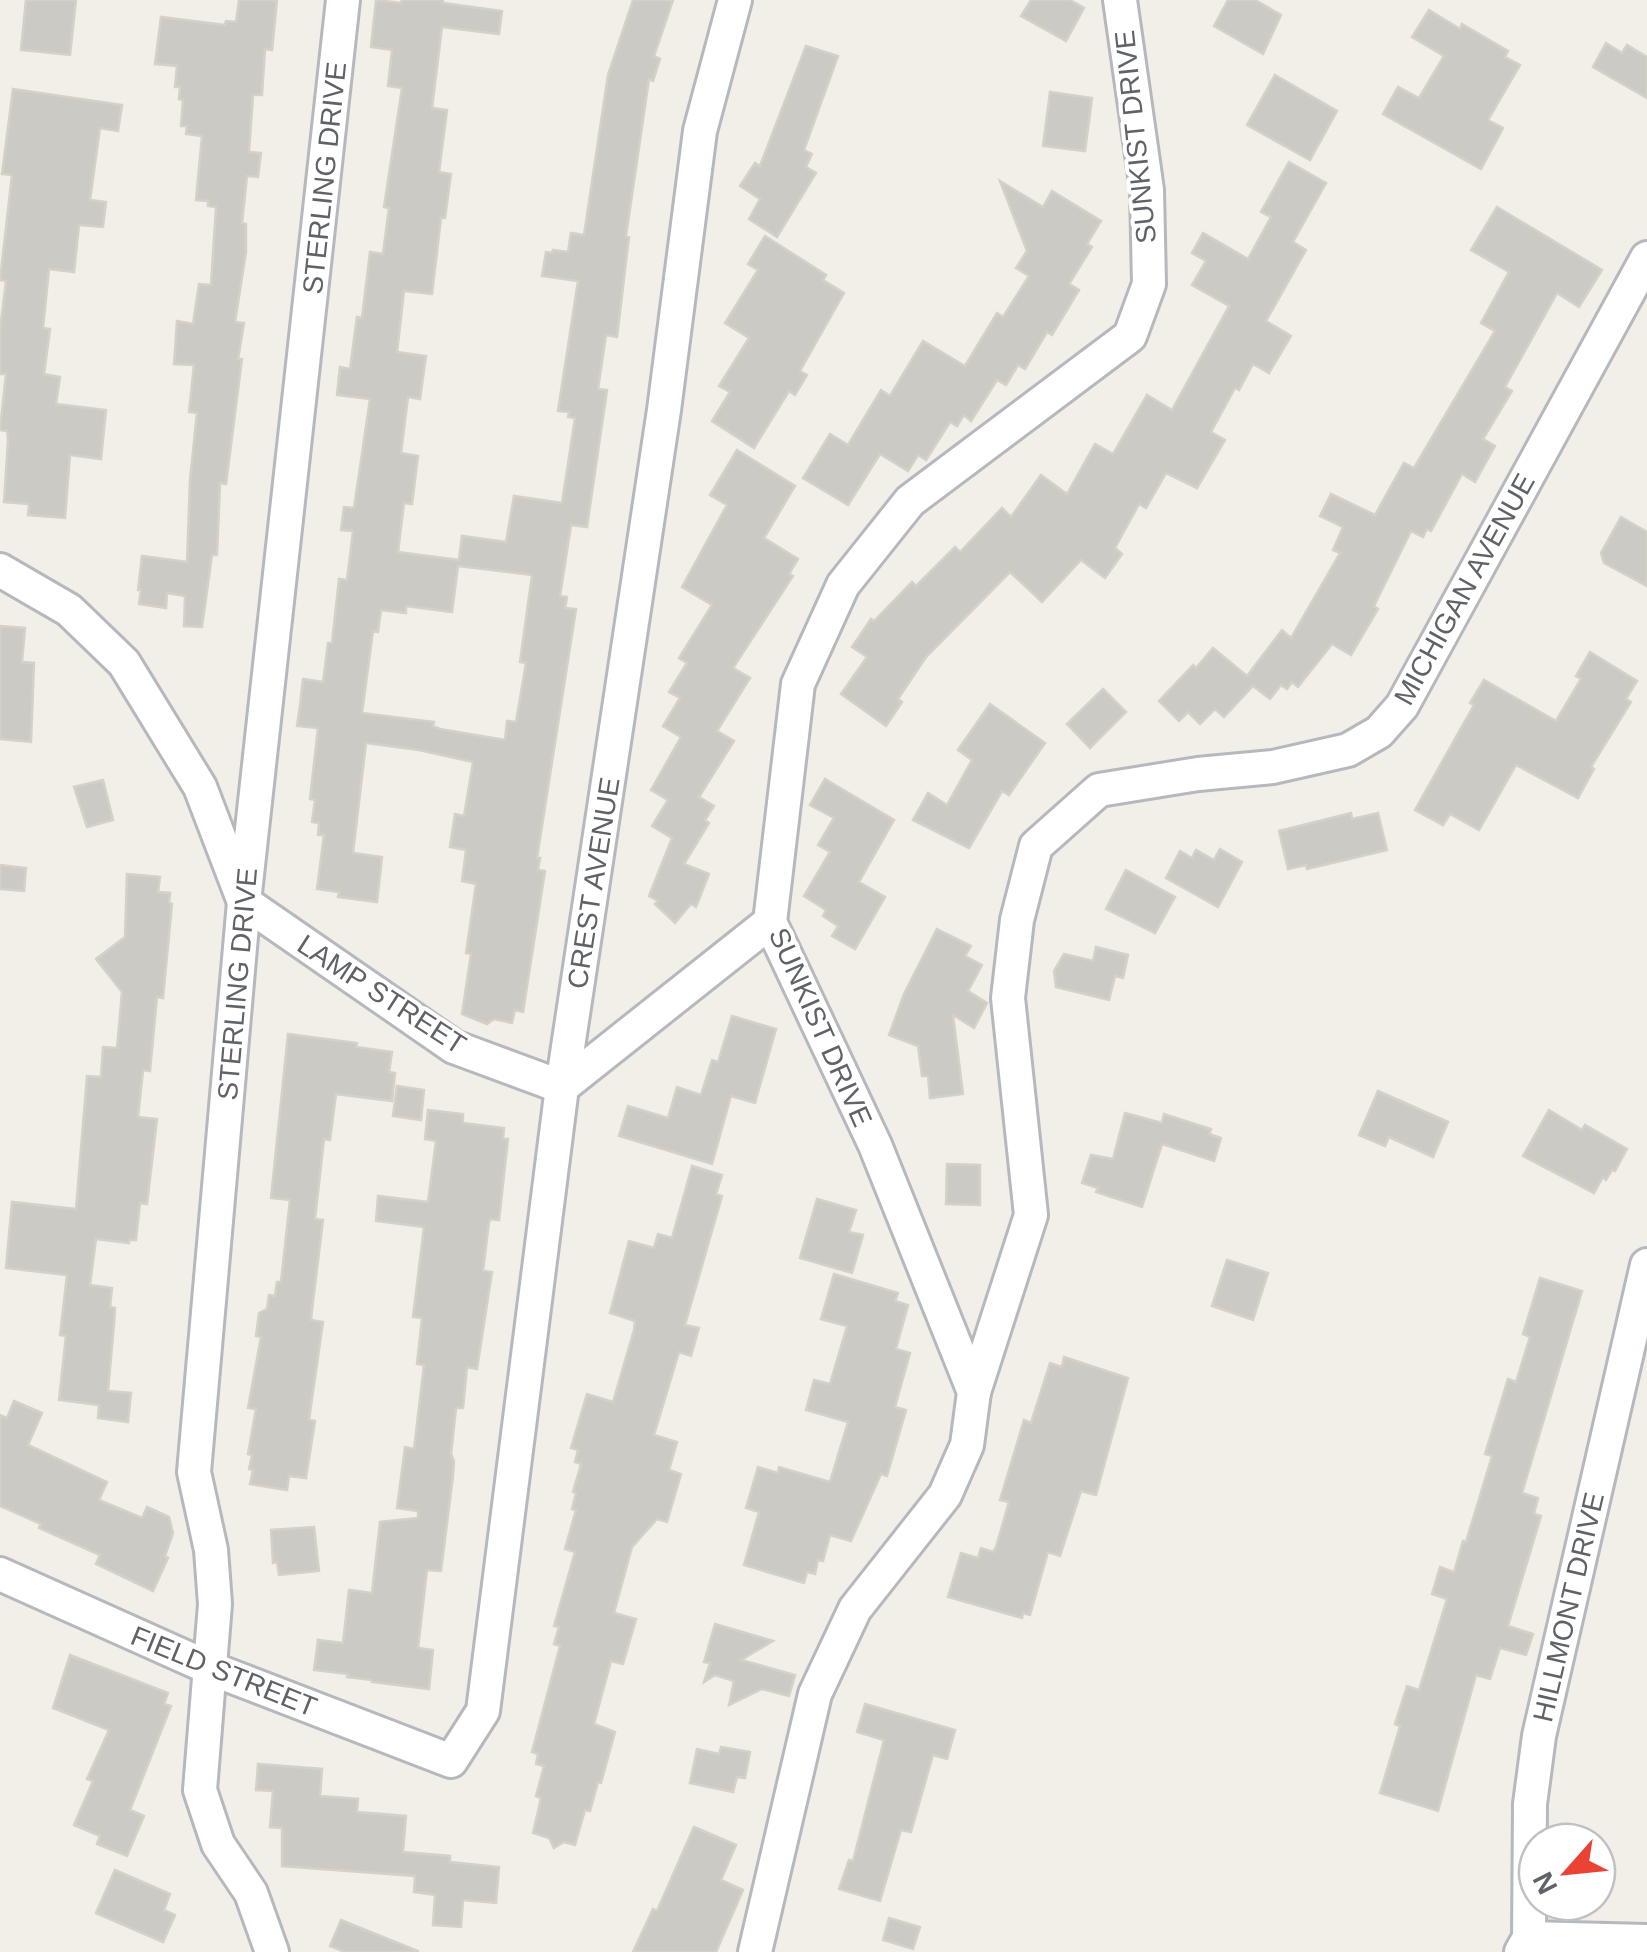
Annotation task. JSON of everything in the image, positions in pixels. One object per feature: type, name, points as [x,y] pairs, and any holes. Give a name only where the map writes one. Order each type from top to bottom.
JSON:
[{"type":"street","name":"STERLING DRIVE","points":[[272,1952],[251,1893],[218,1844],[200,1790],[215,1604],[211,1550],[194,1472],[244,902],[343,0]]},
{"type":"street","name":"CREST AVENUE","points":[[451,1761],[483,1711],[562,1087],[661,430],[700,131],[734,0]]},
{"type":"street","name":"SUNKIST DRIVE","points":[[755,1952],[815,1694],[855,1609],[945,1495],[967,1445],[974,1392],[875,1145],[770,922],[798,684],[842,586],[910,501],[1130,336],[1149,284],[1147,190],[1120,0]]},
{"type":"street","name":"MICHIGAN AVENUE","points":[[974,1392],[1031,1216],[1008,998],[1017,920],[1036,846],[1099,790],[1273,767],[1348,750],[1379,732],[1402,706],[1647,258]]},
{"type":"street","points":[[0,570],[69,610],[124,664],[200,787],[244,902]]},
{"type":"street","name":"LAMP STREET","points":[[244,902],[454,1046],[562,1087]]},
{"type":"street","points":[[562,1087],[770,922]]},
{"type":"street","name":"HILLMONT DRIVE","points":[[1525,1945],[1530,1804],[1538,1736],[1647,1265]]},
{"type":"street","name":"FIELD STREET","points":[[0,1574],[212,1669],[451,1761]]},
{"type":"street","points":[[1525,1945],[1647,1941]]},
{"type":"building","points":[[26,0],[76,0],[70,55],[21,50]]},
{"type":"building","points":[[239,0],[277,0],[272,50],[265,49],[262,95],[253,95],[249,152],[261,153],[258,177],[247,176],[242,223],[246,224],[246,252],[235,322],[244,323],[238,359],[242,359],[226,484],[220,483],[217,555],[212,555],[202,627],[184,626],[185,596],[167,593],[166,608],[139,604],[138,590],[142,556],[187,562],[197,413],[189,412],[194,365],[174,364],[177,321],[193,324],[199,284],[211,285],[216,207],[208,206],[208,201],[196,200],[202,136],[186,134],[187,126],[181,126],[183,100],[179,99],[180,87],[175,87],[177,66],[155,64],[161,17],[225,25],[226,21],[236,22]]},
{"type":"building","points":[[376,0],[443,0],[502,11],[499,34],[442,27],[432,108],[447,110],[439,172],[451,174],[445,218],[441,218],[432,294],[404,291],[397,352],[426,356],[420,399],[408,397],[401,453],[418,456],[412,504],[404,503],[398,552],[459,560],[462,536],[506,542],[514,496],[562,503],[575,418],[568,417],[569,412],[558,411],[578,281],[542,276],[546,252],[568,252],[571,233],[584,235],[608,75],[633,0],[673,0],[654,56],[660,59],[653,81],[649,79],[626,236],[629,237],[617,337],[606,335],[598,389],[607,390],[587,527],[571,525],[560,596],[567,597],[565,608],[576,609],[537,858],[538,870],[545,871],[523,1012],[515,1010],[512,1023],[494,1019],[487,1024],[462,1014],[476,884],[462,881],[466,850],[450,847],[455,814],[464,816],[473,762],[366,743],[353,853],[382,857],[377,902],[338,897],[339,892],[317,889],[324,835],[318,835],[319,823],[312,822],[315,800],[310,799],[318,728],[297,726],[303,679],[323,682],[339,579],[347,580],[353,531],[341,530],[344,507],[354,508],[370,399],[337,395],[340,367],[350,369],[357,317],[362,318],[370,252],[383,254],[389,208],[384,207],[402,88],[388,86],[392,50],[371,47]],"holes":[[[458,566],[532,575],[520,662],[526,663],[516,722],[507,721],[505,740],[440,729],[433,726],[434,722],[362,713],[373,631],[378,632],[381,610],[406,613],[406,606],[452,612]]]},
{"type":"building","points":[[1031,0],[1070,0],[1084,8],[1066,41],[1021,16]]},
{"type":"building","points":[[1228,0],[1255,0],[1281,15],[1263,54],[1214,26]]},
{"type":"building","points":[[1429,10],[1508,51],[1505,57],[1520,65],[1488,120],[1503,128],[1481,169],[1383,114],[1398,87],[1419,98],[1444,56],[1412,37]]},
{"type":"building","points":[[1606,43],[1622,53],[1627,45],[1647,57],[1647,98],[1593,67]]},
{"type":"building","points":[[806,46],[838,56],[804,150],[812,154],[806,167],[816,173],[777,237],[749,219],[760,199],[740,186],[755,163],[760,166]]},
{"type":"building","points":[[1275,75],[1337,111],[1310,160],[1247,125]]},
{"type":"building","points":[[13,89],[122,105],[118,131],[100,128],[90,200],[106,202],[103,227],[79,225],[74,272],[49,269],[43,328],[50,329],[44,374],[60,377],[56,404],[106,410],[101,459],[70,455],[65,518],[28,515],[29,504],[4,502],[8,440],[7,431],[0,430],[6,374],[0,374],[0,330],[6,281],[0,280],[12,175],[2,174]]},
{"type":"building","points":[[1050,92],[1092,98],[1085,151],[1043,146]]},
{"type":"building","points":[[1289,162],[1326,183],[1293,242],[1306,250],[1266,321],[1291,336],[1269,373],[1253,364],[1239,390],[1235,388],[1211,432],[1225,440],[1197,488],[1166,473],[1146,508],[1139,504],[1115,548],[1122,554],[1105,578],[1081,560],[1042,602],[1010,572],[926,657],[898,699],[902,702],[886,726],[841,694],[867,657],[852,647],[871,619],[874,621],[912,582],[916,586],[955,547],[960,552],[1002,508],[1011,517],[1041,475],[1067,494],[1095,444],[1113,454],[1147,395],[1172,410],[1229,306],[1192,285],[1206,261],[1192,253],[1203,233],[1248,259],[1271,217],[1261,212]]},
{"type":"building","points":[[1000,181],[1043,207],[1052,191],[1101,221],[1087,244],[1092,247],[1069,284],[1079,290],[1052,335],[1047,332],[1025,369],[1018,365],[1006,385],[997,380],[971,421],[964,415],[957,426],[950,422],[926,460],[918,455],[908,471],[880,454],[848,505],[803,478],[830,434],[848,445],[881,390],[890,396],[923,341],[965,366],[997,313],[1003,317],[1029,276],[1016,268],[1027,251]]},
{"type":"building","points":[[1497,207],[1602,270],[1579,307],[1557,293],[1505,387],[1512,391],[1483,439],[1495,446],[1475,482],[1462,474],[1431,531],[1427,529],[1423,537],[1411,531],[1374,606],[1378,609],[1351,655],[1332,644],[1298,687],[1292,682],[1287,689],[1281,685],[1270,699],[1253,686],[1224,717],[1215,709],[1200,724],[1188,712],[1179,721],[1159,701],[1213,648],[1247,676],[1282,630],[1291,638],[1340,553],[1333,550],[1343,527],[1320,516],[1331,494],[1375,515],[1404,463],[1414,468],[1495,331],[1481,323],[1509,272],[1471,250]]},
{"type":"building","points":[[765,236],[826,275],[823,280],[844,293],[800,371],[807,375],[795,395],[789,391],[754,448],[712,421],[730,392],[719,386],[749,338],[725,323],[758,270],[748,264]]},
{"type":"building","points":[[737,450],[795,486],[764,538],[798,559],[789,574],[793,576],[733,668],[750,678],[717,731],[734,741],[699,797],[714,806],[705,820],[709,823],[684,864],[709,874],[696,907],[691,904],[675,923],[655,904],[658,901],[649,896],[672,838],[652,826],[668,800],[651,790],[681,737],[663,726],[680,698],[669,692],[687,663],[679,658],[712,605],[682,587],[727,505],[710,495]]},
{"type":"building","points":[[1621,517],[1647,532],[1647,586],[1604,563],[1601,553]]},
{"type":"building","points":[[0,626],[25,628],[22,662],[34,663],[31,742],[0,739]]},
{"type":"building","points":[[1590,652],[1637,681],[1626,699],[1631,702],[1591,767],[1594,769],[1578,798],[1516,765],[1479,830],[1450,814],[1443,825],[1415,810],[1484,680],[1556,721],[1581,679],[1576,676]]},
{"type":"building","points":[[1103,689],[1126,712],[1090,748],[1067,724]]},
{"type":"building","points":[[990,704],[1045,743],[1009,795],[1002,791],[969,848],[913,820],[928,793],[947,805],[972,760],[958,750]]},
{"type":"building","points":[[825,779],[894,820],[859,882],[885,897],[855,949],[832,936],[838,926],[823,916],[826,910],[804,896],[830,852],[818,845],[834,818],[810,805]]},
{"type":"building","points":[[103,780],[113,820],[87,827],[74,787]]},
{"type":"building","points":[[1351,813],[1352,819],[1378,813],[1387,850],[1307,869],[1306,865],[1288,869],[1279,831]]},
{"type":"building","points":[[1220,849],[1242,862],[1218,907],[1166,878],[1180,851],[1192,858],[1196,850],[1214,860]]},
{"type":"building","points":[[0,865],[26,868],[24,891],[0,889]]},
{"type":"building","points":[[1126,870],[1175,897],[1155,933],[1106,909]]},
{"type":"building","points":[[127,874],[160,877],[158,892],[170,893],[172,904],[163,998],[157,997],[150,1071],[143,1070],[138,1117],[157,1119],[147,1204],[140,1203],[136,1240],[129,1243],[96,1239],[90,1285],[112,1288],[110,1307],[115,1308],[108,1391],[131,1393],[128,1422],[98,1418],[99,1405],[59,1400],[66,1336],[60,1335],[67,1275],[6,1268],[12,1202],[76,1209],[87,1076],[101,1077],[103,1047],[117,1048],[122,992],[96,959],[125,937]]},
{"type":"building","points":[[937,929],[971,946],[965,956],[982,965],[968,991],[987,1003],[974,1028],[953,1015],[963,1094],[930,1098],[918,1046],[889,1035],[904,994]]},
{"type":"building","points":[[1096,947],[1128,955],[1123,978],[1115,976],[1109,1000],[1056,987],[1054,971],[1064,954],[1093,961]]},
{"type":"building","points":[[732,1016],[776,1029],[755,1103],[731,1096],[712,1164],[619,1136],[628,1106],[668,1118],[677,1087],[701,1095],[712,1060],[718,1062]]},
{"type":"building","points":[[288,1034],[392,1052],[389,1072],[395,1073],[392,1101],[336,1094],[330,1140],[324,1139],[315,1219],[323,1220],[311,1320],[323,1322],[309,1420],[315,1421],[306,1478],[289,1476],[287,1490],[250,1484],[252,1455],[248,1454],[256,1409],[248,1408],[261,1337],[256,1336],[259,1313],[267,1309],[269,1295],[275,1296],[277,1282],[281,1282],[290,1200],[271,1198]]},
{"type":"building","points":[[397,1086],[424,1090],[421,1120],[393,1116]]},
{"type":"building","points":[[1378,1091],[1448,1122],[1433,1157],[1389,1137],[1385,1146],[1359,1135]]},
{"type":"building","points":[[428,1110],[463,1114],[463,1123],[504,1128],[503,1139],[508,1139],[499,1220],[489,1222],[483,1271],[492,1272],[477,1369],[467,1367],[463,1408],[456,1408],[453,1476],[441,1571],[427,1570],[418,1648],[433,1650],[429,1689],[314,1670],[318,1640],[343,1643],[349,1590],[372,1593],[380,1522],[418,1518],[418,1511],[397,1508],[405,1447],[414,1449],[424,1365],[417,1364],[422,1318],[413,1317],[424,1227],[376,1221],[378,1196],[428,1202],[436,1141],[425,1139]]},
{"type":"building","points":[[1549,1110],[1582,1130],[1585,1125],[1627,1149],[1615,1171],[1606,1180],[1603,1177],[1594,1193],[1523,1156]]},
{"type":"building","points":[[1125,1113],[1162,1123],[1164,1114],[1211,1129],[1209,1134],[1221,1138],[1214,1161],[1162,1144],[1142,1207],[1096,1192],[1098,1188],[1082,1183],[1091,1155],[1113,1159]]},
{"type":"building","points":[[947,1164],[980,1165],[980,1205],[946,1204]]},
{"type":"building","points":[[692,1166],[722,1175],[716,1194],[722,1196],[685,1325],[699,1328],[691,1356],[679,1352],[654,1435],[677,1442],[669,1470],[681,1474],[667,1522],[657,1519],[632,1547],[614,1613],[636,1619],[623,1664],[611,1661],[594,1724],[615,1732],[601,1783],[598,1782],[590,1811],[585,1810],[575,1845],[564,1842],[554,1848],[549,1838],[533,1833],[541,1798],[536,1796],[544,1766],[536,1764],[538,1754],[532,1752],[560,1646],[554,1644],[559,1627],[554,1626],[575,1552],[565,1549],[576,1510],[572,1509],[576,1493],[573,1492],[581,1464],[575,1462],[578,1450],[571,1448],[587,1394],[613,1402],[634,1330],[635,1321],[610,1313],[629,1241],[654,1248],[658,1234],[672,1238]]},
{"type":"building","points":[[817,1199],[856,1210],[849,1232],[863,1235],[852,1273],[800,1258]]},
{"type":"building","points":[[1227,1260],[1268,1273],[1253,1320],[1212,1306]]},
{"type":"building","points":[[834,1274],[898,1293],[895,1301],[908,1305],[896,1349],[910,1353],[895,1407],[906,1410],[887,1476],[881,1474],[851,1541],[830,1535],[823,1561],[818,1560],[815,1574],[807,1572],[804,1583],[744,1565],[759,1512],[746,1508],[758,1467],[778,1473],[779,1467],[830,1482],[848,1422],[806,1410],[814,1380],[830,1384],[847,1326],[821,1319]]},
{"type":"building","points":[[1540,1278],[1582,1291],[1522,1493],[1538,1498],[1534,1514],[1541,1516],[1508,1626],[1533,1634],[1526,1655],[1500,1648],[1490,1679],[1476,1675],[1438,1811],[1380,1793],[1407,1686],[1419,1690],[1447,1599],[1432,1594],[1440,1567],[1454,1572],[1463,1541],[1466,1542],[1492,1456],[1485,1454],[1508,1379],[1516,1382],[1530,1337],[1523,1334]]},
{"type":"building","points":[[1064,1357],[1128,1378],[1096,1495],[1081,1491],[1060,1556],[1048,1552],[1030,1615],[1023,1613],[1022,1618],[948,1597],[961,1553],[978,1558],[981,1548],[993,1552],[996,1547],[1009,1502],[1000,1500],[1024,1420],[1031,1423],[1050,1363],[1062,1367]]},
{"type":"building","points":[[14,1401],[42,1413],[28,1445],[107,1482],[99,1500],[142,1518],[147,1507],[169,1517],[173,1533],[165,1556],[168,1558],[153,1591],[96,1564],[100,1555],[0,1506],[0,1415],[7,1418]]},
{"type":"building","points":[[314,1527],[319,1571],[279,1575],[277,1562],[273,1563],[271,1530]]},
{"type":"building","points":[[715,1624],[773,1641],[741,1660],[795,1675],[789,1696],[762,1689],[729,1705],[734,1681],[715,1675],[704,1682],[710,1663],[704,1662]]},
{"type":"building","points":[[70,1655],[168,1693],[164,1704],[171,1706],[130,1810],[144,1816],[127,1856],[97,1844],[100,1836],[74,1825],[93,1781],[87,1779],[109,1730],[53,1708]]},
{"type":"building","points":[[865,1704],[955,1730],[947,1759],[933,1755],[911,1832],[901,1830],[880,1901],[839,1889],[849,1860],[853,1861],[884,1740],[857,1732]]},
{"type":"building","points":[[721,1747],[750,1752],[745,1778],[737,1777],[733,1792],[690,1783],[697,1749],[719,1754]]},
{"type":"building","points":[[258,1764],[322,1769],[320,1796],[358,1799],[357,1812],[406,1816],[403,1852],[450,1856],[450,1862],[499,1867],[496,1903],[463,1900],[461,1927],[433,1925],[435,1895],[414,1892],[415,1876],[282,1866],[282,1828],[270,1827],[273,1791],[256,1790]]},
{"type":"building","points":[[694,1827],[736,1845],[721,1880],[743,1890],[716,1952],[633,1952],[653,1909],[657,1911]]},
{"type":"building","points":[[115,1870],[170,1894],[164,1910],[175,1915],[163,1942],[96,1913]]},
{"type":"building","points":[[889,1918],[920,1927],[913,1949],[883,1940]]},
{"type":"building","points":[[341,1920],[418,1952],[345,1952],[330,1946]]}]
